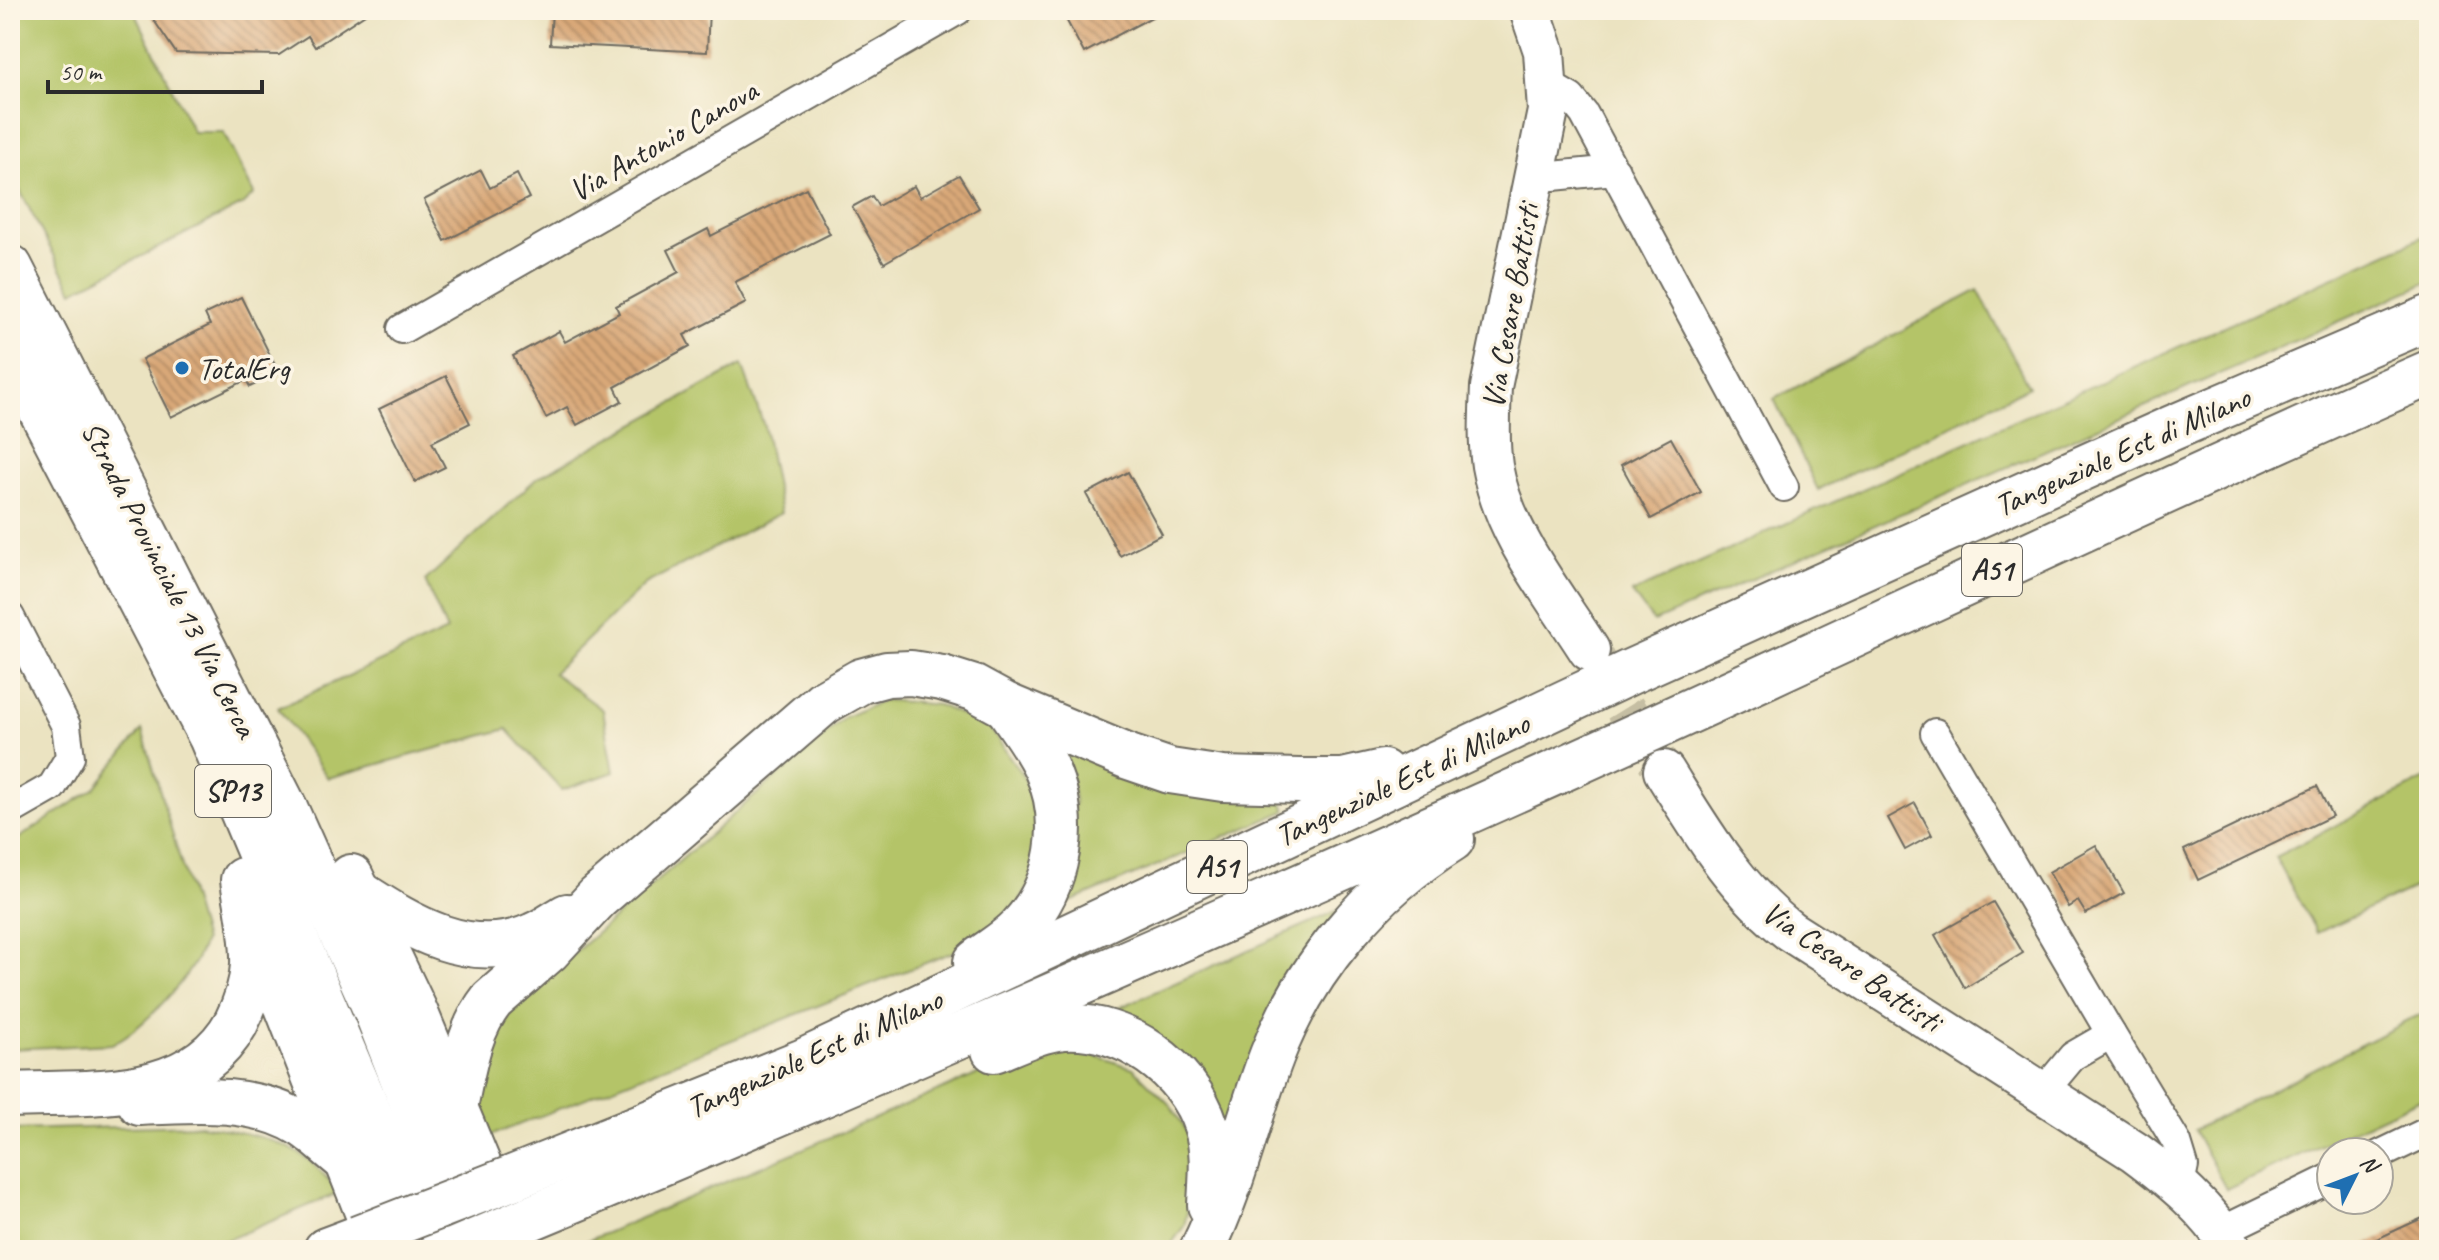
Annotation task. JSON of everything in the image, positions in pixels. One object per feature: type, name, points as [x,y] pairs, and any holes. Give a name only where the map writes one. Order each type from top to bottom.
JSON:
[{"type":"main road","name":"Strada Provinciale 13 Via Cerca","points":[[10,267],[279,796],[376,1011],[470,1250]]},
{"type":"main road","name":"Tangenziale Est di Milano","points":[[355,1246],[512,1178],[804,1061],[1630,672],[2172,428],[2429,318]]},
{"type":"main road","name":"Strada Provinciale 13 Via Cerca","points":[[10,351],[211,737],[391,1164],[424,1250]]},
{"type":"main road","name":"Tangenziale Est di Milano","points":[[455,1250],[521,1235],[1556,772],[2213,468],[2429,373]]},
{"type":"main road","points":[[118,560],[195,746],[273,971],[346,1160],[355,1246]]},
{"type":"main road","points":[[190,617],[299,785],[359,893],[414,1009],[455,1107],[521,1235]]},
{"type":"main road","points":[[455,1107],[470,1043],[485,1009],[548,951],[597,898],[824,702],[861,681],[887,674],[927,675],[974,688],[1007,706],[1170,771],[1223,779],[1343,781],[1399,769],[1544,705],[1630,672]]},
{"type":"main road","points":[[804,1061],[898,1002],[966,969],[1018,930],[1049,885],[1060,831],[1058,806],[1045,767],[1007,706]]},
{"type":"main road","points":[[1204,1245],[1233,1178],[1273,1052],[1304,989],[1321,963],[1357,919],[1410,867],[1556,772]]},
{"type":"main road","points":[[10,1095],[152,1086],[188,1073],[216,1050],[243,1008],[251,979],[253,952],[243,880]]},
{"type":"main road","points":[[359,893],[424,932],[470,945],[493,945],[524,939],[597,898]]},
{"type":"main road","points":[[856,1083],[907,1083],[1061,1027],[1086,1027],[1128,1041],[1152,1054],[1174,1074],[1197,1104],[1207,1127],[1213,1163],[1204,1245]]},
{"type":"main road","points":[[10,1110],[190,1100],[235,1103],[264,1109],[304,1125],[346,1160]]},
{"type":"street","name":"Via Antonio Canova","points":[[402,329],[958,10]]},
{"type":"street","name":"Via Cesare Battisti","points":[[1530,10],[1544,51],[1548,111],[1491,387],[1489,428],[1492,466],[1502,503],[1519,539],[1589,650]]},
{"type":"street","points":[[1547,84],[1571,98],[1584,114],[1784,487]]},
{"type":"street","name":"Via Cesare Battisti","points":[[1532,178],[1615,170]]},
{"type":"street","points":[[10,617],[66,726],[70,757],[52,787],[10,811]]},
{"type":"street","points":[[1935,733],[2177,1143],[2184,1166],[2180,1185]]},
{"type":"street","name":"Via Cesare Battisti","points":[[1664,771],[1718,857],[1766,912],[1790,931],[2043,1092],[2180,1185],[2201,1206],[2227,1241]]},
{"type":"street","points":[[2043,1092],[2073,1056],[2111,1034]]},
{"type":"street","points":[[2395,1147],[2429,1131]]},
{"type":"street","points":[[2227,1241],[2315,1188]]},
{"type":"green space","points":[[10,10],[134,10],[193,132],[223,132],[254,194],[242,205],[73,291],[10,172]]},
{"type":"green space","points":[[2429,234],[2429,282],[1654,622],[1632,593]]},
{"type":"green space","points":[[1978,290],[2029,387],[1818,490],[1774,399]]},
{"type":"green space","points":[[742,365],[764,426],[781,513],[645,584],[553,673],[603,710],[614,772],[562,790],[507,729],[328,778],[278,708],[447,631],[425,581],[537,478]]},
{"type":"green space","points":[[885,700],[938,705],[989,727],[1029,785],[1039,823],[1039,867],[1017,907],[976,943],[488,1137],[481,1095],[484,1065],[496,1037],[519,1001],[845,717]]},
{"type":"green space","points":[[142,730],[204,941],[189,970],[166,1000],[138,1026],[112,1044],[10,1049],[10,844],[94,789]]},
{"type":"green space","points":[[1058,751],[1281,797],[1286,811],[1049,911],[1075,801],[1069,765]]},
{"type":"green space","points":[[2429,777],[2429,881],[2317,933],[2275,857]]},
{"type":"green space","points":[[1343,908],[1223,1127],[1146,1028],[1114,1010]]},
{"type":"green space","points":[[2429,1010],[2429,1095],[2340,1136],[2315,1136],[2315,1148],[2226,1189],[2194,1130]]},
{"type":"green space","points":[[1058,1051],[1093,1055],[1133,1068],[1171,1106],[1193,1141],[1192,1191],[1184,1226],[1167,1250],[566,1250],[1023,1055]]},
{"type":"green space","points":[[200,1125],[257,1136],[284,1145],[309,1160],[341,1192],[203,1250],[10,1250],[10,1130]]},
{"type":"building","points":[[147,10],[371,10],[315,47],[308,36],[279,55],[176,53]]},
{"type":"building","points":[[552,10],[709,10],[707,52],[550,44]]},
{"type":"building","points":[[1061,10],[1165,10],[1084,53]]},
{"type":"building","points":[[481,170],[490,188],[517,174],[529,198],[445,241],[424,200]]},
{"type":"building","points":[[959,175],[979,208],[884,263],[852,207],[872,196],[878,206],[914,186],[920,197]]},
{"type":"building","points":[[806,188],[830,234],[735,282],[746,303],[684,335],[690,346],[615,387],[622,401],[577,425],[567,407],[546,418],[513,356],[559,331],[565,342],[619,313],[616,306],[679,272],[668,250],[708,229],[711,236]]},
{"type":"building","points":[[241,297],[279,373],[250,387],[246,380],[171,417],[142,359],[210,325],[205,314]]},
{"type":"building","points":[[446,376],[470,423],[432,442],[445,467],[415,482],[379,409]]},
{"type":"building","points":[[1671,438],[1701,492],[1651,519],[1621,465]]},
{"type":"building","points":[[1128,472],[1162,534],[1120,556],[1086,494]]},
{"type":"building","points":[[2317,786],[2332,816],[2198,880],[2184,850]]},
{"type":"building","points":[[1915,803],[1932,835],[1905,850],[1888,818]]},
{"type":"building","points":[[2096,845],[2124,893],[2086,914],[2078,901],[2068,907],[2049,872]]},
{"type":"building","points":[[1993,902],[2023,953],[1965,988],[1935,935]]},
{"type":"building","points":[[2429,1215],[2429,1250],[2353,1250],[2405,1226]]},
{"type":"tunnel","points":[[1593,657],[1658,762]]},
{"type":"place","name":"TotalErg","points":[[182,368]]}]
